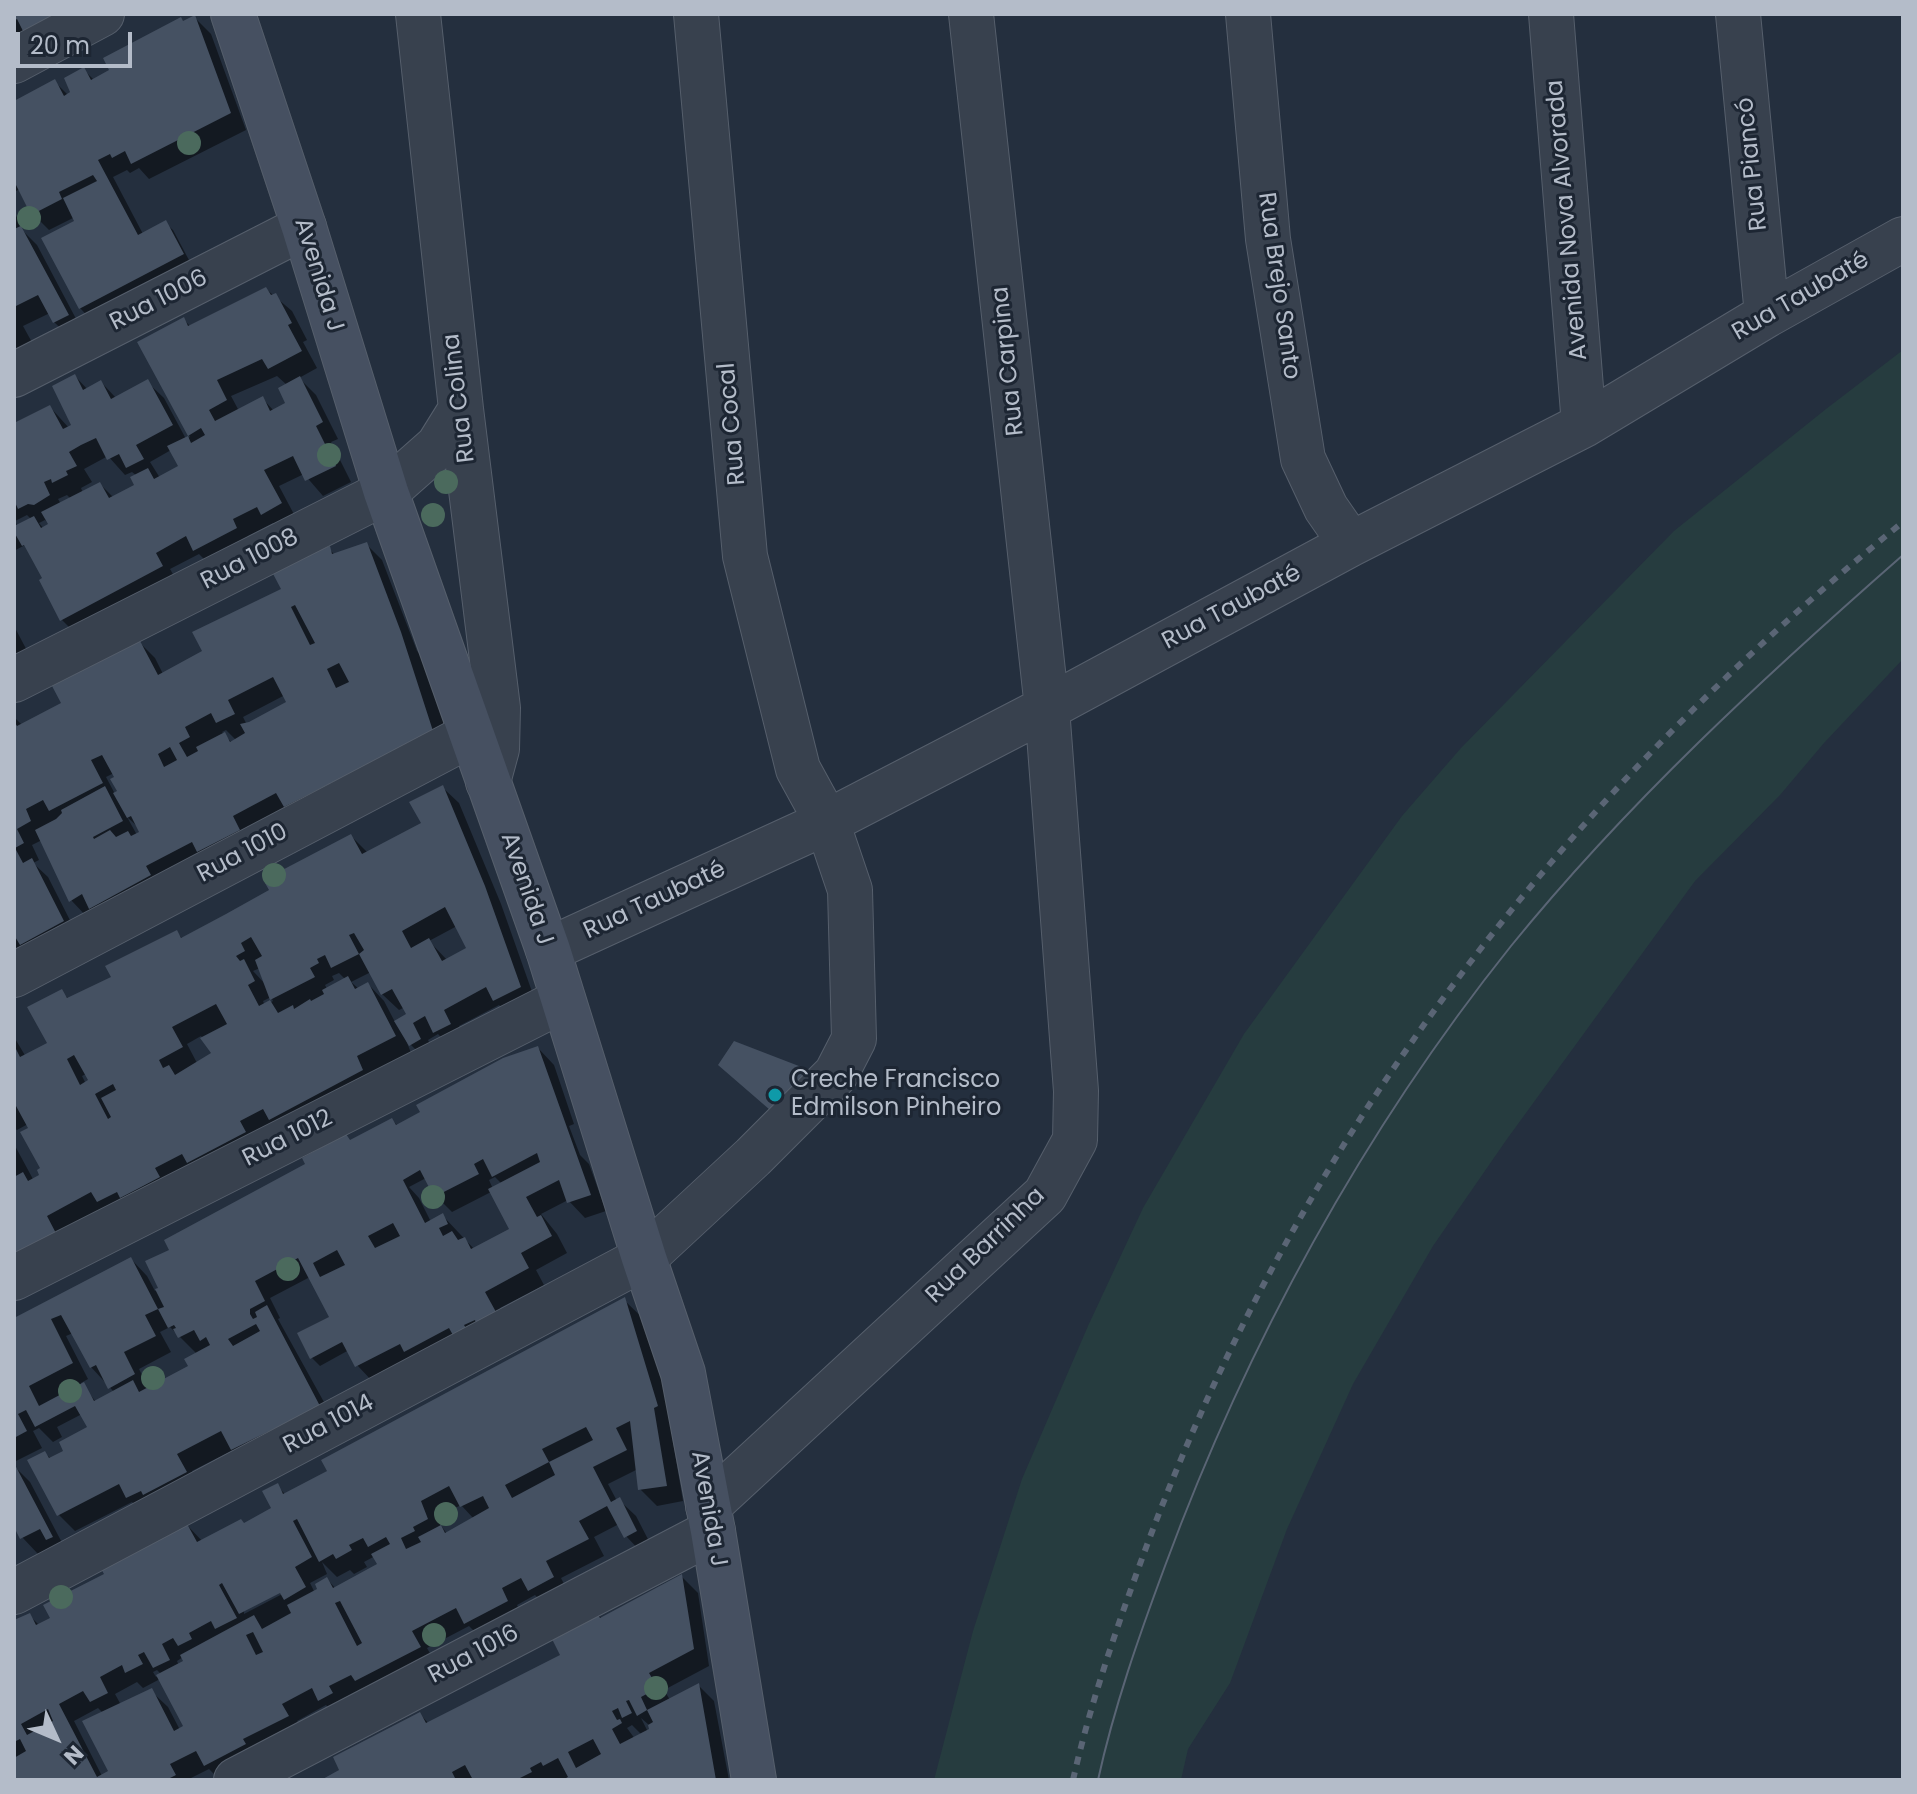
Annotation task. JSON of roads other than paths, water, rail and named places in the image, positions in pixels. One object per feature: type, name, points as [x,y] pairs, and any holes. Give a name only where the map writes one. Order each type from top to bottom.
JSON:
[{"type":"street","points":[[14,61],[102,14]]},
{"type":"street","name":"Avenida J","points":[[233,14],[304,227],[386,492],[548,950],[683,1373],[711,1518],[754,1780]]},
{"type":"street","name":"Rua Colina","points":[[418,14],[461,409],[498,708],[497,749],[488,782]]},
{"type":"street","name":"Rua Cocal","points":[[644,1258],[753,1157],[836,1074],[854,1039],[850,890],[827,822],[798,769],[745,556],[696,14]]},
{"type":"street","name":"Rua Carpina","points":[[971,14],[1047,708]]},
{"type":"street","name":"Rua Brejo Santo","points":[[1248,14],[1268,239],[1303,459],[1326,508],[1351,544]]},
{"type":"street","name":"Avenida Nova Alvorada","points":[[1551,14],[1584,425]]},
{"type":"street","name":"Rua Piancó","points":[[1738,14],[1767,315]]},
{"type":"street","name":"Rua 1006","points":[[14,375],[304,227]]},
{"type":"street","name":"Rua Taubaté","points":[[548,950],[827,822],[1047,708],[1351,544],[1584,425],[1767,315],[1903,239]]},
{"type":"street","name":"Rua 1008","points":[[14,680],[386,492],[438,446],[461,409]]},
{"type":"street","name":"Rua Barrinha","points":[[711,1518],[1045,1195],[1075,1140],[1076,1091],[1047,708]]},
{"type":"street","name":"Rua 1010","points":[[14,975],[472,734]]},
{"type":"street","name":"Rua 1012","points":[[14,1278],[563,1000]]},
{"type":"street","name":"Rua 1014","points":[[14,1592],[644,1258]]},
{"type":"street","name":"Rua 1016","points":[[236,1780],[711,1518]]},
{"type":"tram line","points":[[1098,1780],[1119,1699],[1146,1619],[1197,1483],[1233,1401],[1313,1242],[1406,1090],[1511,946],[1602,841],[1749,694],[1903,555]]},
{"type":"railway","points":[[1073,1780],[1097,1691],[1126,1603],[1209,1394],[1282,1250],[1364,1113],[1455,982],[1555,858],[1663,740],[1779,628],[1903,522]]},
{"type":"place","name":"Creche Francisco Edmilson Pinheiro","points":[[775,1095]]}]
